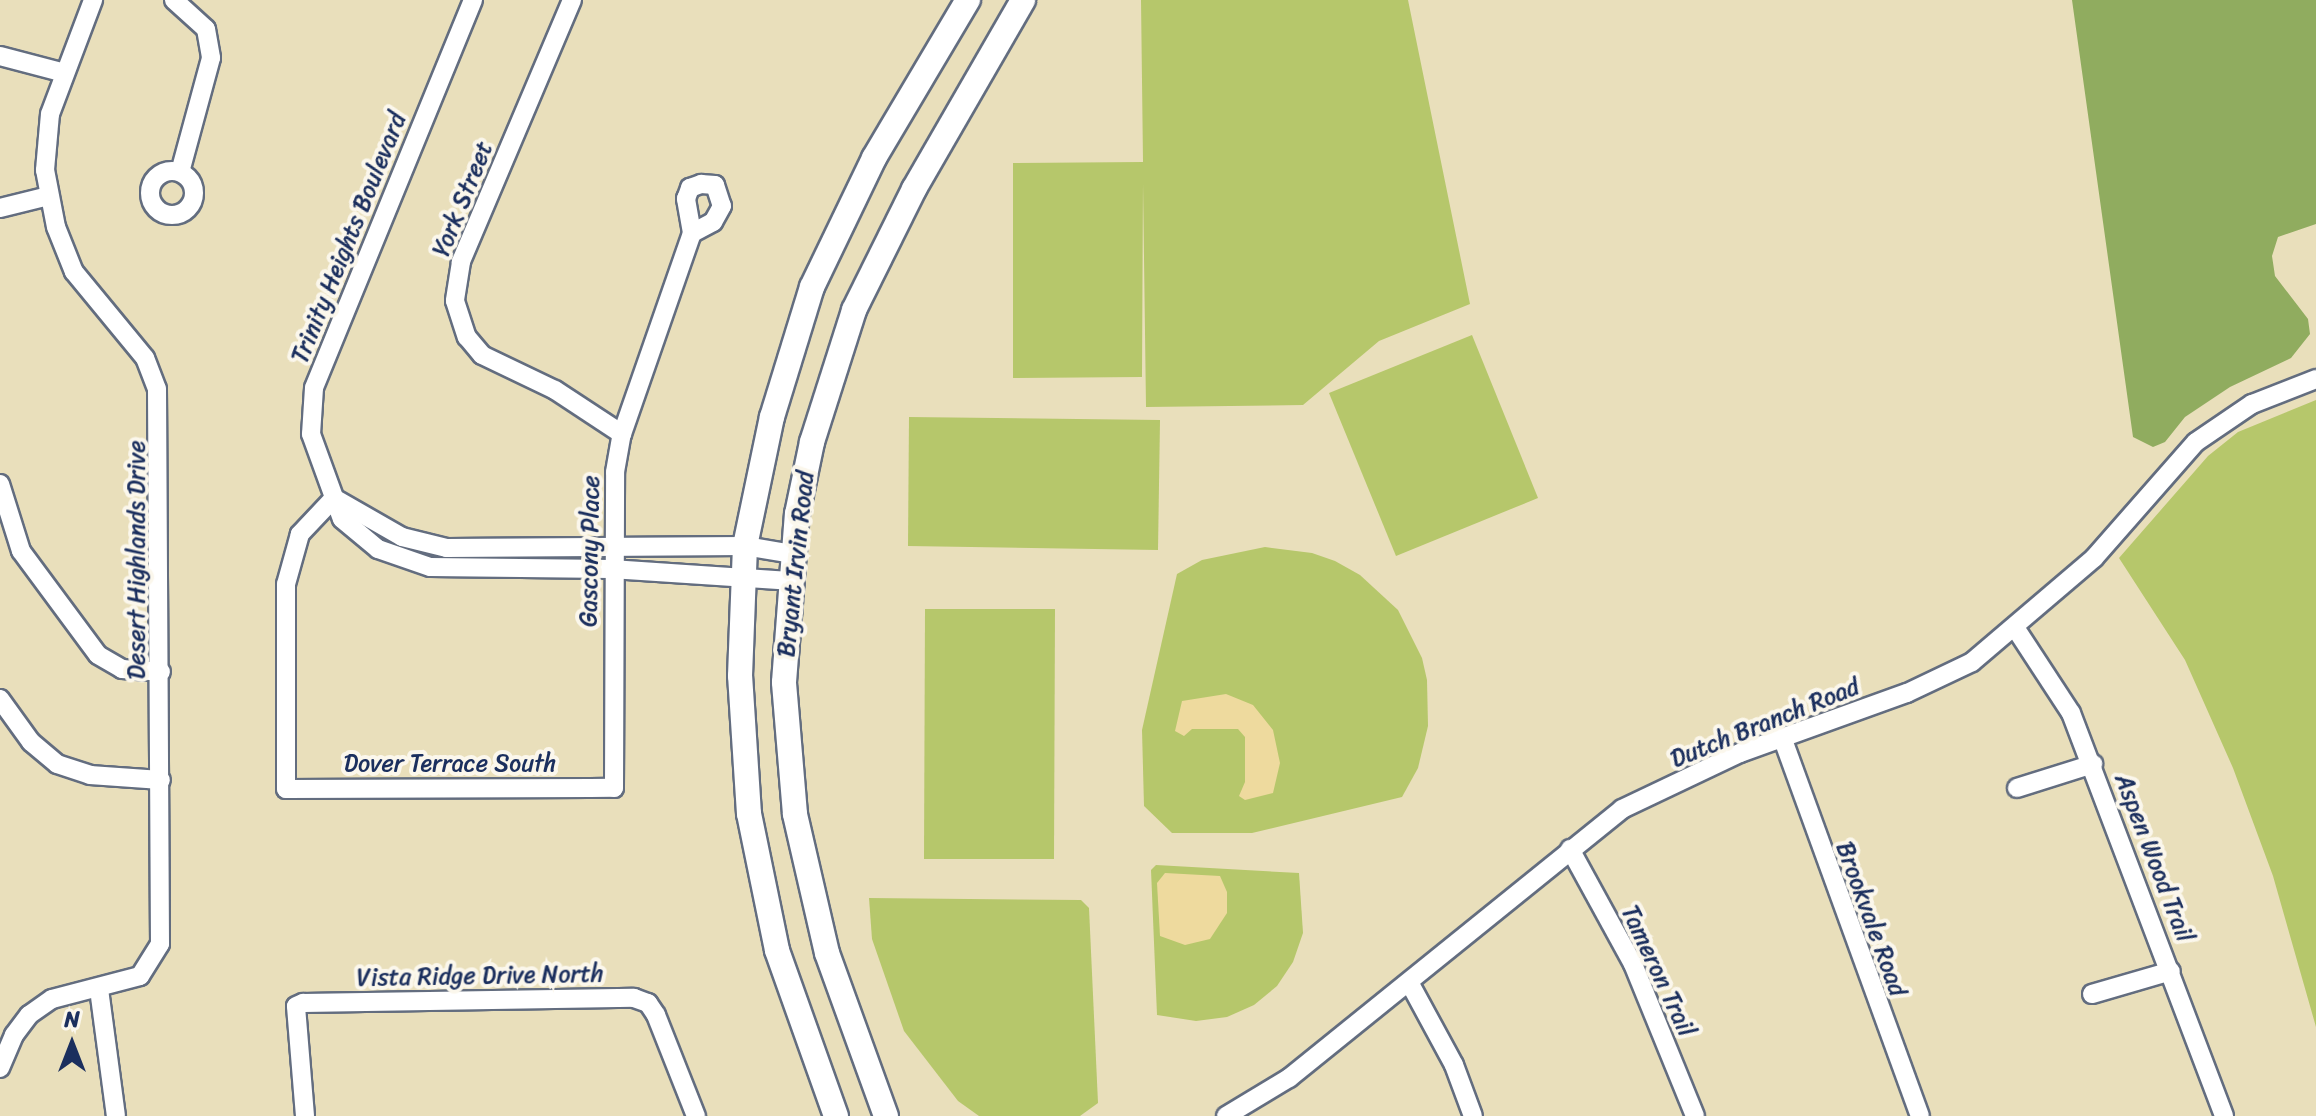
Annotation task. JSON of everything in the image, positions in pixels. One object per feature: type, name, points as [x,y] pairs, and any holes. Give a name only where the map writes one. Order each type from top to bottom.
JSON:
[{"type":"main road","name":"Bryant Irvin Road","points":[[836,1116],[761,892],[742,741],[745,546],[778,390],[812,287],[874,158],[968,0]]},
{"type":"main road","name":"Bryant Irvin Road","points":[[886,1116],[827,953],[795,814],[784,682],[793,554],[812,442],[854,310],[914,189],[1023,0]]},
{"type":"street","name":"Desert Highlands Drive","points":[[0,1068],[14,1035],[29,1015],[52,999],[140,976],[160,944],[161,672],[157,389],[145,358],[74,272],[48,196],[44,140],[93,0]]},
{"type":"street","points":[[174,0],[206,29],[211,58],[180,172]]},
{"type":"street","name":"Trinity Heights Boulevard","points":[[473,0],[314,388],[311,434],[342,519],[378,549],[430,567],[611,569],[744,575],[790,581]]},
{"type":"street","name":"York Street","points":[[572,0],[461,262],[455,301],[467,337],[482,355],[555,390],[622,434]]},
{"type":"street","points":[[0,56],[65,73]]},
{"type":"street","points":[[0,208],[48,196]]},
{"type":"street","name":"Gascony Place","points":[[614,788],[611,548],[622,434],[692,233]]},
{"type":"street","name":"Dutch Branch Road","points":[[1226,1116],[1289,1078],[1622,809],[1782,737],[1907,693],[1972,662],[2016,629],[2094,558],[2196,442],[2252,404],[2316,379]]},
{"type":"street","points":[[0,484],[21,551],[98,655],[122,669],[161,672]]},
{"type":"street","points":[[334,498],[402,537],[426,545],[611,548],[745,546],[793,554]]},
{"type":"street","name":"Dover Terrace South","points":[[334,498],[300,534],[286,584],[286,789],[614,788]]},
{"type":"street","name":"Aspen Wood Trail","points":[[2016,629],[2071,713],[2093,764],[2224,1116]]},
{"type":"street","points":[[0,699],[31,742],[57,764],[90,775],[161,780]]},
{"type":"street","name":"Brookvale Road","points":[[1782,737],[1920,1116]]},
{"type":"street","points":[[2017,788],[2093,764]]},
{"type":"street","name":"Tameron Trail","points":[[1570,849],[1633,964],[1695,1116]]},
{"type":"street","points":[[2092,994],[2171,971]]},
{"type":"street","points":[[1409,982],[1454,1065],[1473,1116]]},
{"type":"street","points":[[99,989],[116,1116]]},
{"type":"street","name":"Vista Ridge Drive North","points":[[305,1116],[296,1006],[312,1001],[634,998],[648,1003],[696,1116]]},
{"type":"green space","points":[[1141,0],[1408,0],[1470,304],[1379,341],[1303,405],[1146,407],[1143,183],[1142,377],[1013,378],[1013,163],[1143,162]]},
{"type":"green space","points":[[2072,0],[2316,0],[2316,224],[2278,237],[2272,256],[2275,276],[2308,319],[2310,334],[2291,358],[2230,387],[2185,417],[2165,442],[2153,447],[2133,437]]},
{"type":"green space","points":[[1472,335],[1538,498],[1396,556],[1329,393]]},
{"type":"green space","points":[[2316,400],[2316,1027],[2273,876],[2233,768],[2185,660],[2119,558],[2208,456],[2238,432]]},
{"type":"green space","points":[[909,417],[1160,420],[1158,550],[908,546]]},
{"type":"green space","points":[[1265,547],[1312,553],[1335,561],[1360,575],[1398,610],[1422,658],[1427,680],[1428,726],[1418,768],[1402,797],[1252,833],[1172,833],[1144,806],[1142,730],[1177,574],[1202,560]]},
{"type":"green space","points":[[925,609],[1055,609],[1054,859],[924,859]]},
{"type":"green space","points":[[1156,865],[1299,873],[1303,933],[1293,962],[1277,986],[1254,1005],[1227,1017],[1196,1021],[1157,1015],[1151,870]]},
{"type":"green space","points":[[869,898],[1081,900],[1089,908],[1098,1103],[1080,1116],[979,1116],[958,1101],[904,1031],[872,939]]},
{"type":"sand","points":[[1226,694],[1253,705],[1273,730],[1280,763],[1273,793],[1245,800],[1239,796],[1245,782],[1245,737],[1238,729],[1192,729],[1184,736],[1175,731],[1182,701]]},
{"type":"sand","points":[[1165,873],[1220,876],[1227,892],[1227,913],[1210,939],[1185,945],[1160,936],[1157,883]]}]
